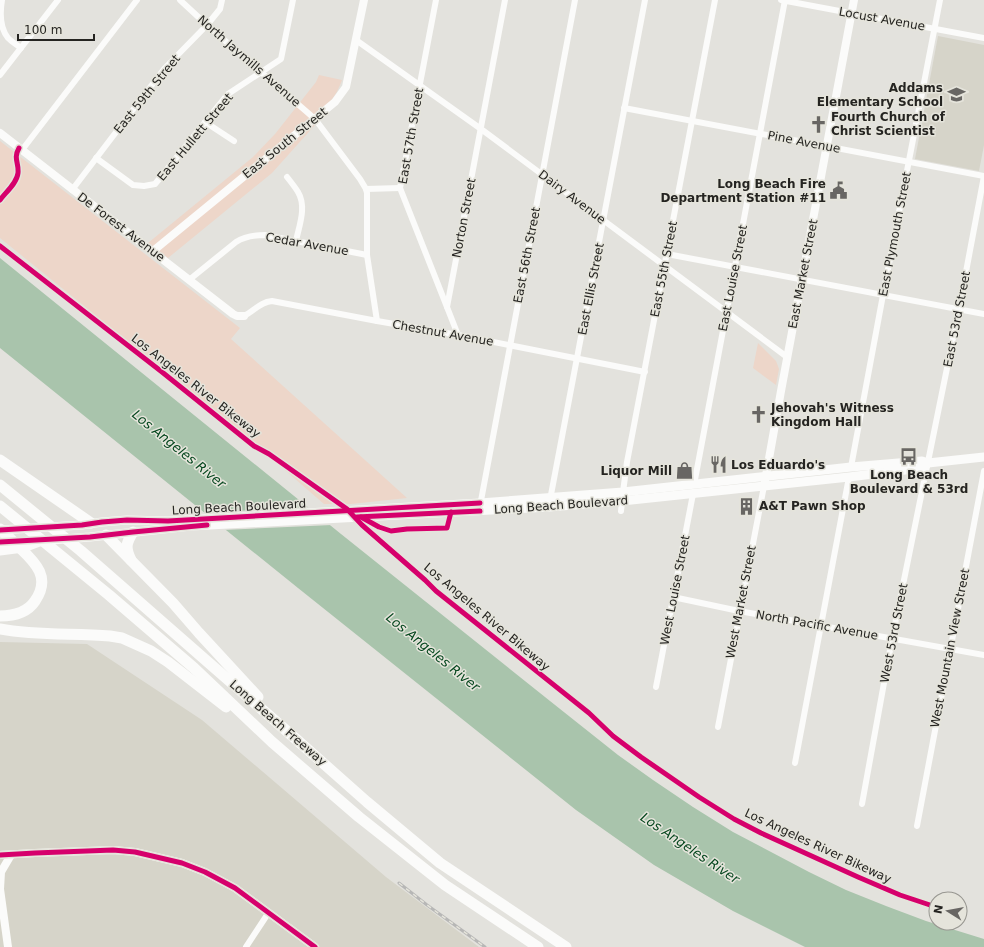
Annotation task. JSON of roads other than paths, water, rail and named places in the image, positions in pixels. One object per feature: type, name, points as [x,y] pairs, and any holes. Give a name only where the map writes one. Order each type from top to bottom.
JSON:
[{"type":"highway","points":[[0,460],[87,524]]},
{"type":"highway","name":"Long Beach Freeway","points":[[0,485],[81,551],[367,802],[440,863],[566,947]]},
{"type":"highway","name":"Long Beach Freeway","points":[[0,506],[93,582],[194,668],[272,742],[360,817],[445,885],[538,947]]},
{"type":"highway","points":[[0,530],[32,560],[39,569],[42,581],[39,594],[27,610],[22,613],[0,616]]},
{"type":"highway","points":[[132,562],[127,550],[128,541],[133,532]]},
{"type":"highway","points":[[106,535],[173,603],[298,740]]},
{"type":"highway","points":[[1,547],[23,547],[39,541]]},
{"type":"highway","points":[[0,629],[122,638],[151,651],[168,662],[272,742]]},
{"type":"main road","name":"Long Beach Boulevard","points":[[480,507],[551,497],[694,489],[765,481],[851,467],[922,461],[928,463],[984,457]]},
{"type":"main road","name":"Long Beach Boulevard","points":[[765,481],[849,477],[922,468],[928,463]]},
{"type":"main road","name":"Long Beach Boulevard","points":[[39,541],[133,532],[191,523],[480,507],[621,506],[694,489]]},
{"type":"main road","name":"Long Beach Boulevard","points":[[0,530],[127,520],[191,523]]},
{"type":"main road","points":[[87,524],[106,535]]},
{"type":"main road","points":[[0,534],[21,534],[30,528]]},
{"type":"street","points":[[2,0],[0,11],[1,25],[6,37],[21,48]]},
{"type":"street","points":[[0,75],[58,0]]},
{"type":"street","points":[[22,150],[137,0]]},
{"type":"street","name":"North Jaymills Avenue","points":[[180,0],[316,118],[366,189]]},
{"type":"street","name":"East 59th Street","points":[[72,190],[164,69],[207,25],[220,9],[222,0]]},
{"type":"street","name":"East Hullett Street","points":[[96,158],[133,185],[144,186],[155,184],[228,94],[281,59],[293,0]]},
{"type":"street","name":"East South Street","points":[[153,251],[335,102],[346,87],[364,0]]},
{"type":"street","name":"East 57th Street","points":[[436,0],[400,188],[458,335]]},
{"type":"street","name":"Norton Street","points":[[447,307],[505,0]]},
{"type":"street","name":"East 56th Street","points":[[480,507],[575,0]]},
{"type":"street","name":"East Ellis Street","points":[[549,507],[645,0]]},
{"type":"street","name":"East 55th Street","points":[[621,506],[622,492],[715,0]]},
{"type":"street","name":"Locust Avenue","points":[[784,0],[984,38]]},
{"type":"street","name":"East Louise Street","points":[[694,489],[784,0]]},
{"type":"street","name":"East Market Street","points":[[765,481],[854,0]]},
{"type":"street","name":"East Plymouth Street","points":[[851,467],[940,0]]},
{"type":"street","name":"Dairy Avenue","points":[[356,40],[481,129],[788,357]]},
{"type":"street","name":"Pine Avenue","points":[[624,108],[984,176]]},
{"type":"street","points":[[205,122],[234,141]]},
{"type":"street","name":"De Forest Avenue","points":[[0,133],[189,280],[237,316],[244,316]]},
{"type":"street","name":"East 53rd Street","points":[[928,463],[984,176]]},
{"type":"street","points":[[286,177],[299,193],[302,204],[296,241]]},
{"type":"street","points":[[377,321],[367,255],[366,189],[400,188]]},
{"type":"street","name":"Cedar Avenue","points":[[189,280],[236,242],[251,235],[265,235],[367,255]]},
{"type":"street","points":[[667,254],[984,314]]},
{"type":"street","name":"Chestnut Avenue","points":[[244,316],[261,304],[272,301],[458,335],[645,372]]},
{"type":"street","name":"West 53rd Street","points":[[862,804],[892,639],[928,463]]},
{"type":"street","name":"West Mountain View Street","points":[[917,826],[984,471]]},
{"type":"street","points":[[795,763],[849,477]]},
{"type":"street","name":"West Market Street","points":[[718,727],[765,481]]},
{"type":"street","name":"West Louise Street","points":[[656,687],[694,489]]},
{"type":"street","name":"North Pacific Avenue","points":[[673,597],[739,611],[984,655]]},
{"type":"street","points":[[0,855],[112,850],[135,852],[182,863],[217,878],[240,891],[315,947]]},
{"type":"street","points":[[8,947],[0,889],[1,872],[11,855]]},
{"type":"street","points":[[246,947],[269,912]]},
{"type":"water","name":"Los Angeles River","points":[[0,258],[341,534],[618,755],[653,780],[733,832],[809,872],[846,890],[928,922],[928,931],[958,931],[984,939],[984,947],[805,947],[733,911],[654,865],[576,810],[0,348]]},
{"type":"railway","points":[[399,883],[485,947]]},
{"type":"place","name":"Addams Elementary School","points":[[956,95]]},
{"type":"place","name":"Fourth Church of Christ Scientist","points":[[818,124]]},
{"type":"place","name":"Long Beach Fire Department Station #11","points":[[839,191]]},
{"type":"place","name":"Jehovah's Witness Kingdom Hall","points":[[758,415]]},
{"type":"place","name":"Long Beach Boulevard & 53rd","points":[[909,456]]},
{"type":"place","name":"Los Eduardo's","points":[[718,465]]},
{"type":"place","name":"Liquor Mill","points":[[685,471]]},
{"type":"place","name":"A&T Pawn Shop","points":[[746,506]]}]
